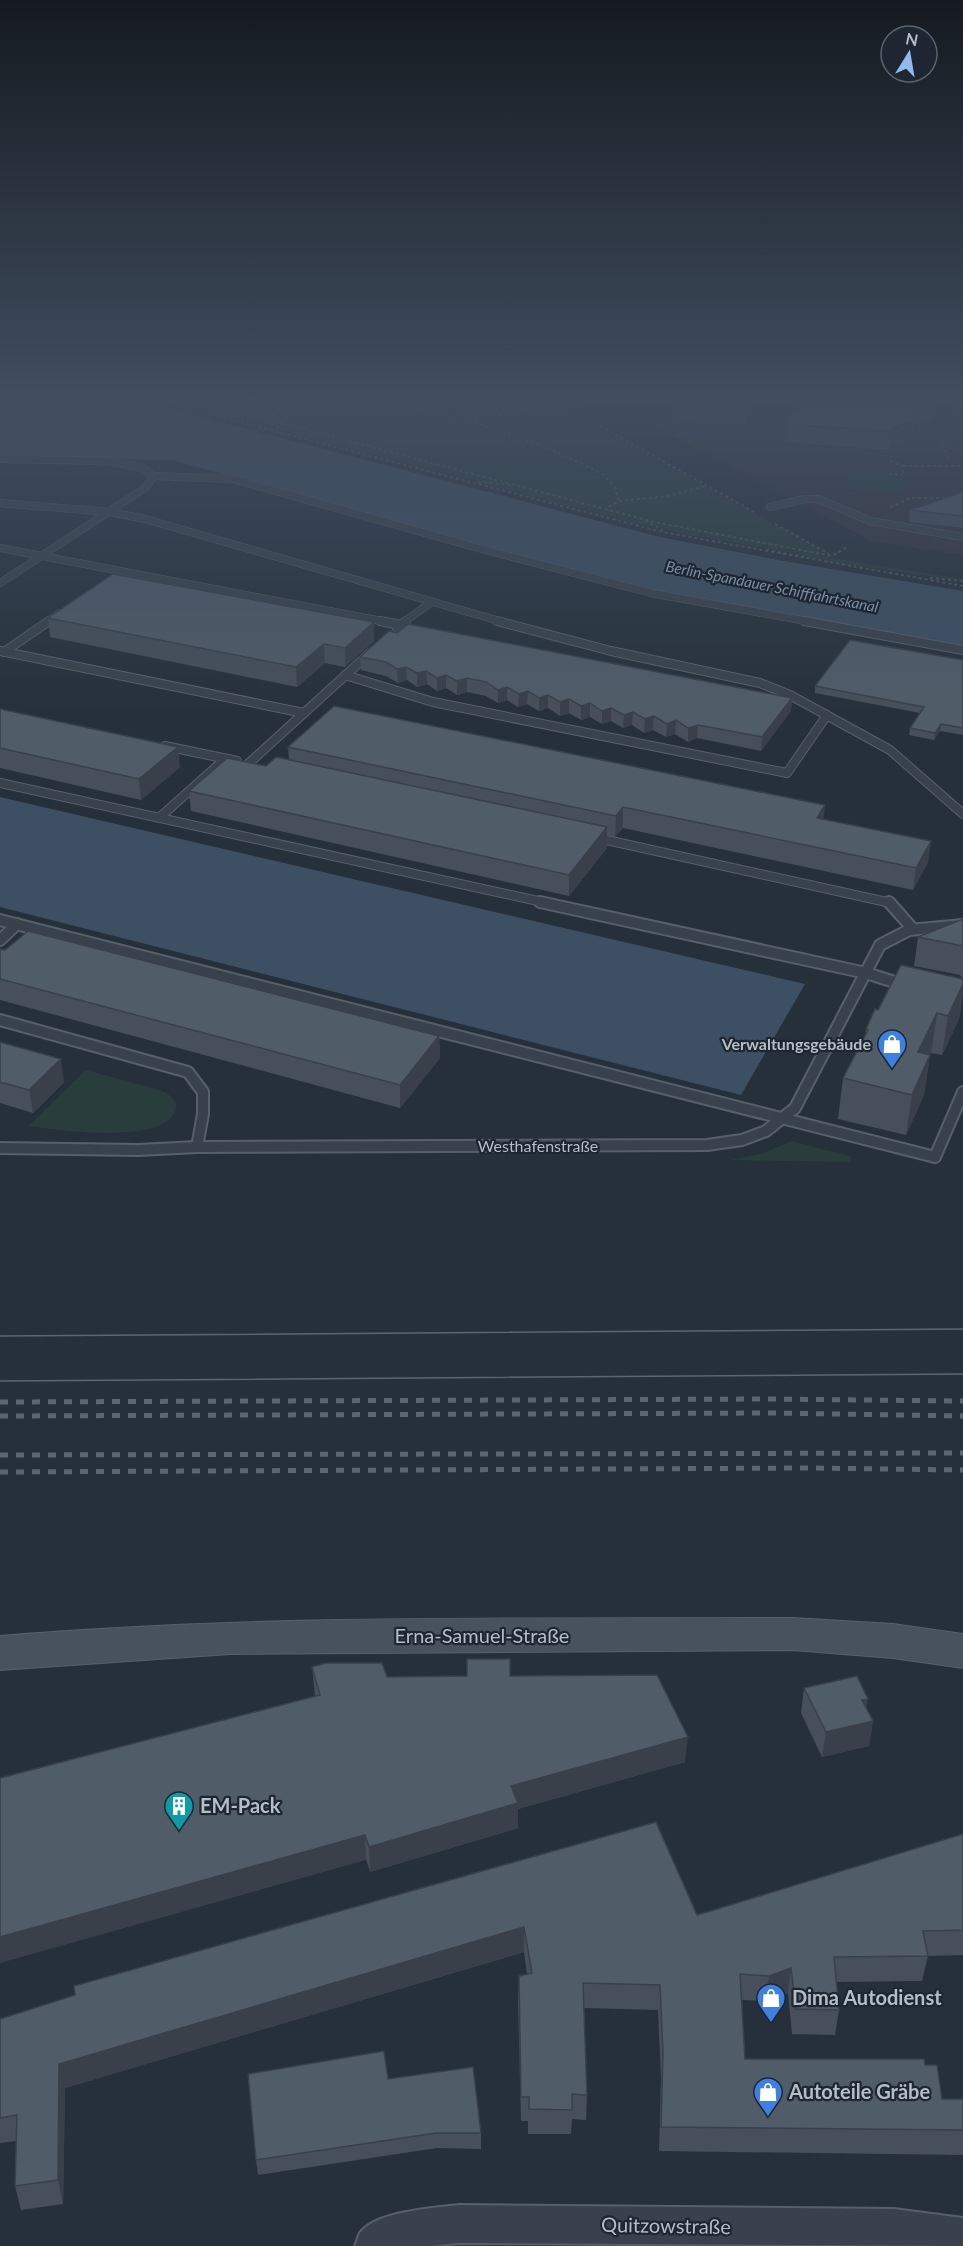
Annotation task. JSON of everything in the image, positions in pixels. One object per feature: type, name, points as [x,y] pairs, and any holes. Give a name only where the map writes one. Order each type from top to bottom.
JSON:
[{"type":"main road","name":"Erna-Samuel-Straße","points":[[0,1653],[230,1638],[770,1635],[893,1641],[963,1651]]},
{"type":"street","name":"Quitzowstraße","points":[[374,2246],[380,2240],[405,2231],[459,2224],[894,2228],[963,2237]]},
{"type":"lane","points":[[0,503],[110,512],[144,519],[430,603],[611,651],[760,683],[790,694],[890,750],[963,814]]},
{"type":"lane","points":[[0,582],[123,503]]},
{"type":"lane","points":[[318,503],[651,593],[963,650]]},
{"type":"lane","points":[[770,507],[788,503]]},
{"type":"lane","points":[[827,503],[883,525],[963,537]]},
{"type":"lane","points":[[0,548],[401,625]]},
{"type":"lane","points":[[110,578],[119,571]]},
{"type":"lane","points":[[393,632],[430,603]]},
{"type":"lane","points":[[2,651],[71,605]]},
{"type":"lane","points":[[157,745],[253,765],[303,713],[377,646]]},
{"type":"lane","points":[[2,651],[303,713]]},
{"type":"lane","points":[[345,675],[433,702],[787,773],[827,715]]},
{"type":"lane","points":[[159,818],[225,759]]},
{"type":"lane","points":[[0,783],[866,973],[917,988]]},
{"type":"lane","points":[[953,804],[963,803]]},
{"type":"lane","points":[[587,836],[889,901],[912,928]]},
{"type":"lane","points":[[0,920],[935,1157],[963,1092]]},
{"type":"lane","points":[[0,940],[17,924]]},
{"type":"lane","name":"Westhafenstraße","points":[[0,1148],[138,1150],[197,1147],[707,1145],[742,1140],[766,1131],[795,1108],[880,945],[892,936],[912,928],[963,925]]},
{"type":"lane","points":[[0,1020],[188,1072],[203,1092],[203,1114],[197,1147]]},
{"type":"path","points":[[554,503],[669,532],[733,545],[821,562],[963,583]]},
{"type":"path","points":[[582,503],[646,520],[795,552],[821,562]]},
{"type":"path","points":[[605,509],[616,503]]},
{"type":"path","points":[[738,503],[763,517]]},
{"type":"path","points":[[881,509],[898,503]]},
{"type":"path","points":[[646,520],[644,522],[669,532]]},
{"type":"path","points":[[773,523],[832,556]]},
{"type":"path","points":[[733,545],[832,556],[847,547]]},
{"type":"shaded area","points":[[799,503],[963,503],[963,555],[871,541]]},
{"type":"green space","points":[[556,503],[736,503],[821,550],[825,557],[962,579],[961,581],[822,561],[799,554],[684,534],[644,523],[665,531]]},
{"type":"green space","points":[[86,1070],[162,1091],[174,1099],[176,1109],[168,1121],[153,1128],[132,1132],[85,1132],[29,1126]]},
{"type":"green space","points":[[791,1141],[850,1156],[851,1162],[731,1160],[764,1153]]},
{"type":"water","name":"Berlin-Spandauer Schifffahrtskanal","points":[[328,503],[529,503],[660,537],[778,560],[963,591],[963,646],[681,596],[595,576]]},
{"type":"water","points":[[0,797],[805,984],[741,1095],[0,907]]},
{"type":"building","points":[[931,503],[963,503],[963,516],[910,510]]},
{"type":"building","points":[[113,574],[374,622],[345,648],[324,644],[296,667],[48,618]]},
{"type":"building","points":[[408,624],[792,698],[762,737],[698,725],[688,728],[676,720],[667,724],[654,716],[645,719],[633,712],[624,715],[611,708],[602,711],[590,703],[581,706],[569,699],[560,702],[548,695],[539,698],[528,691],[519,694],[507,687],[498,690],[486,682],[467,678],[457,681],[446,675],[437,678],[426,671],[417,673],[406,667],[397,669],[386,662],[360,657],[389,631],[397,633]]},
{"type":"building","points":[[850,640],[963,660],[963,728],[941,724],[935,733],[910,728],[924,707],[815,686]]},
{"type":"building","points":[[334,706],[825,805],[817,818],[931,841],[916,868],[623,807],[616,816],[288,747]]},
{"type":"building","points":[[0,709],[178,747],[139,779],[0,748]]},
{"type":"building","points":[[276,757],[607,827],[569,875],[189,791],[227,758],[266,766]]},
{"type":"building","points":[[963,919],[963,946],[918,937]]},
{"type":"building","points":[[28,931],[439,1036],[400,1085],[0,979],[0,949],[5,950]]},
{"type":"building","points":[[901,965],[963,979],[963,984],[948,1016],[937,1013],[918,1052],[930,1055],[912,1095],[843,1078],[868,1030],[866,1029],[875,1009],[878,1010]]},
{"type":"building","points":[[0,1042],[61,1059],[29,1090],[0,1082]]},
{"type":"building","points":[[467,1659],[510,1659],[510,1676],[657,1675],[688,1737],[511,1786],[518,1803],[369,1847],[365,1835],[0,1937],[0,1778],[320,1695],[312,1667],[326,1663],[382,1663],[387,1677],[467,1676]]},
{"type":"building","points":[[857,1676],[868,1699],[862,1700],[873,1721],[826,1732],[804,1688]]},
{"type":"building","points":[[656,1822],[697,1915],[963,1834],[963,1930],[923,1931],[928,1956],[834,1957],[839,2010],[796,2009],[791,1968],[769,1976],[740,1974],[745,2059],[924,2059],[925,2065],[937,2065],[942,2099],[963,2099],[963,2130],[661,2127],[663,2053],[660,1985],[583,1983],[587,2095],[572,2094],[572,2110],[529,2109],[529,2097],[521,2097],[519,1976],[532,1973],[524,1927],[59,2064],[58,2180],[15,2186],[17,2115],[0,2118],[0,2019],[75,1995],[74,1986]]},
{"type":"building","points":[[384,2051],[388,2079],[473,2067],[481,2133],[436,2133],[256,2160],[248,2074]]},
{"type":"tram line","points":[[0,1336],[963,1329]]},
{"type":"tram line","points":[[0,1381],[963,1374]]},
{"type":"railway","points":[[0,1402],[769,1399],[963,1401]]},
{"type":"railway","points":[[0,1416],[770,1413],[963,1416]]},
{"type":"railway","points":[[0,1455],[963,1453]]},
{"type":"railway","points":[[0,1472],[809,1468],[963,1470]]},
{"type":"place","name":"Verwaltungsgebäude","points":[[892,1070]]},
{"type":"place","name":"EM-Pack","points":[[179,1832]]},
{"type":"place","name":"Dima Autodienst","points":[[771,2024]]},
{"type":"place","name":"Autoteile Gräbe","points":[[768,2118]]}]
